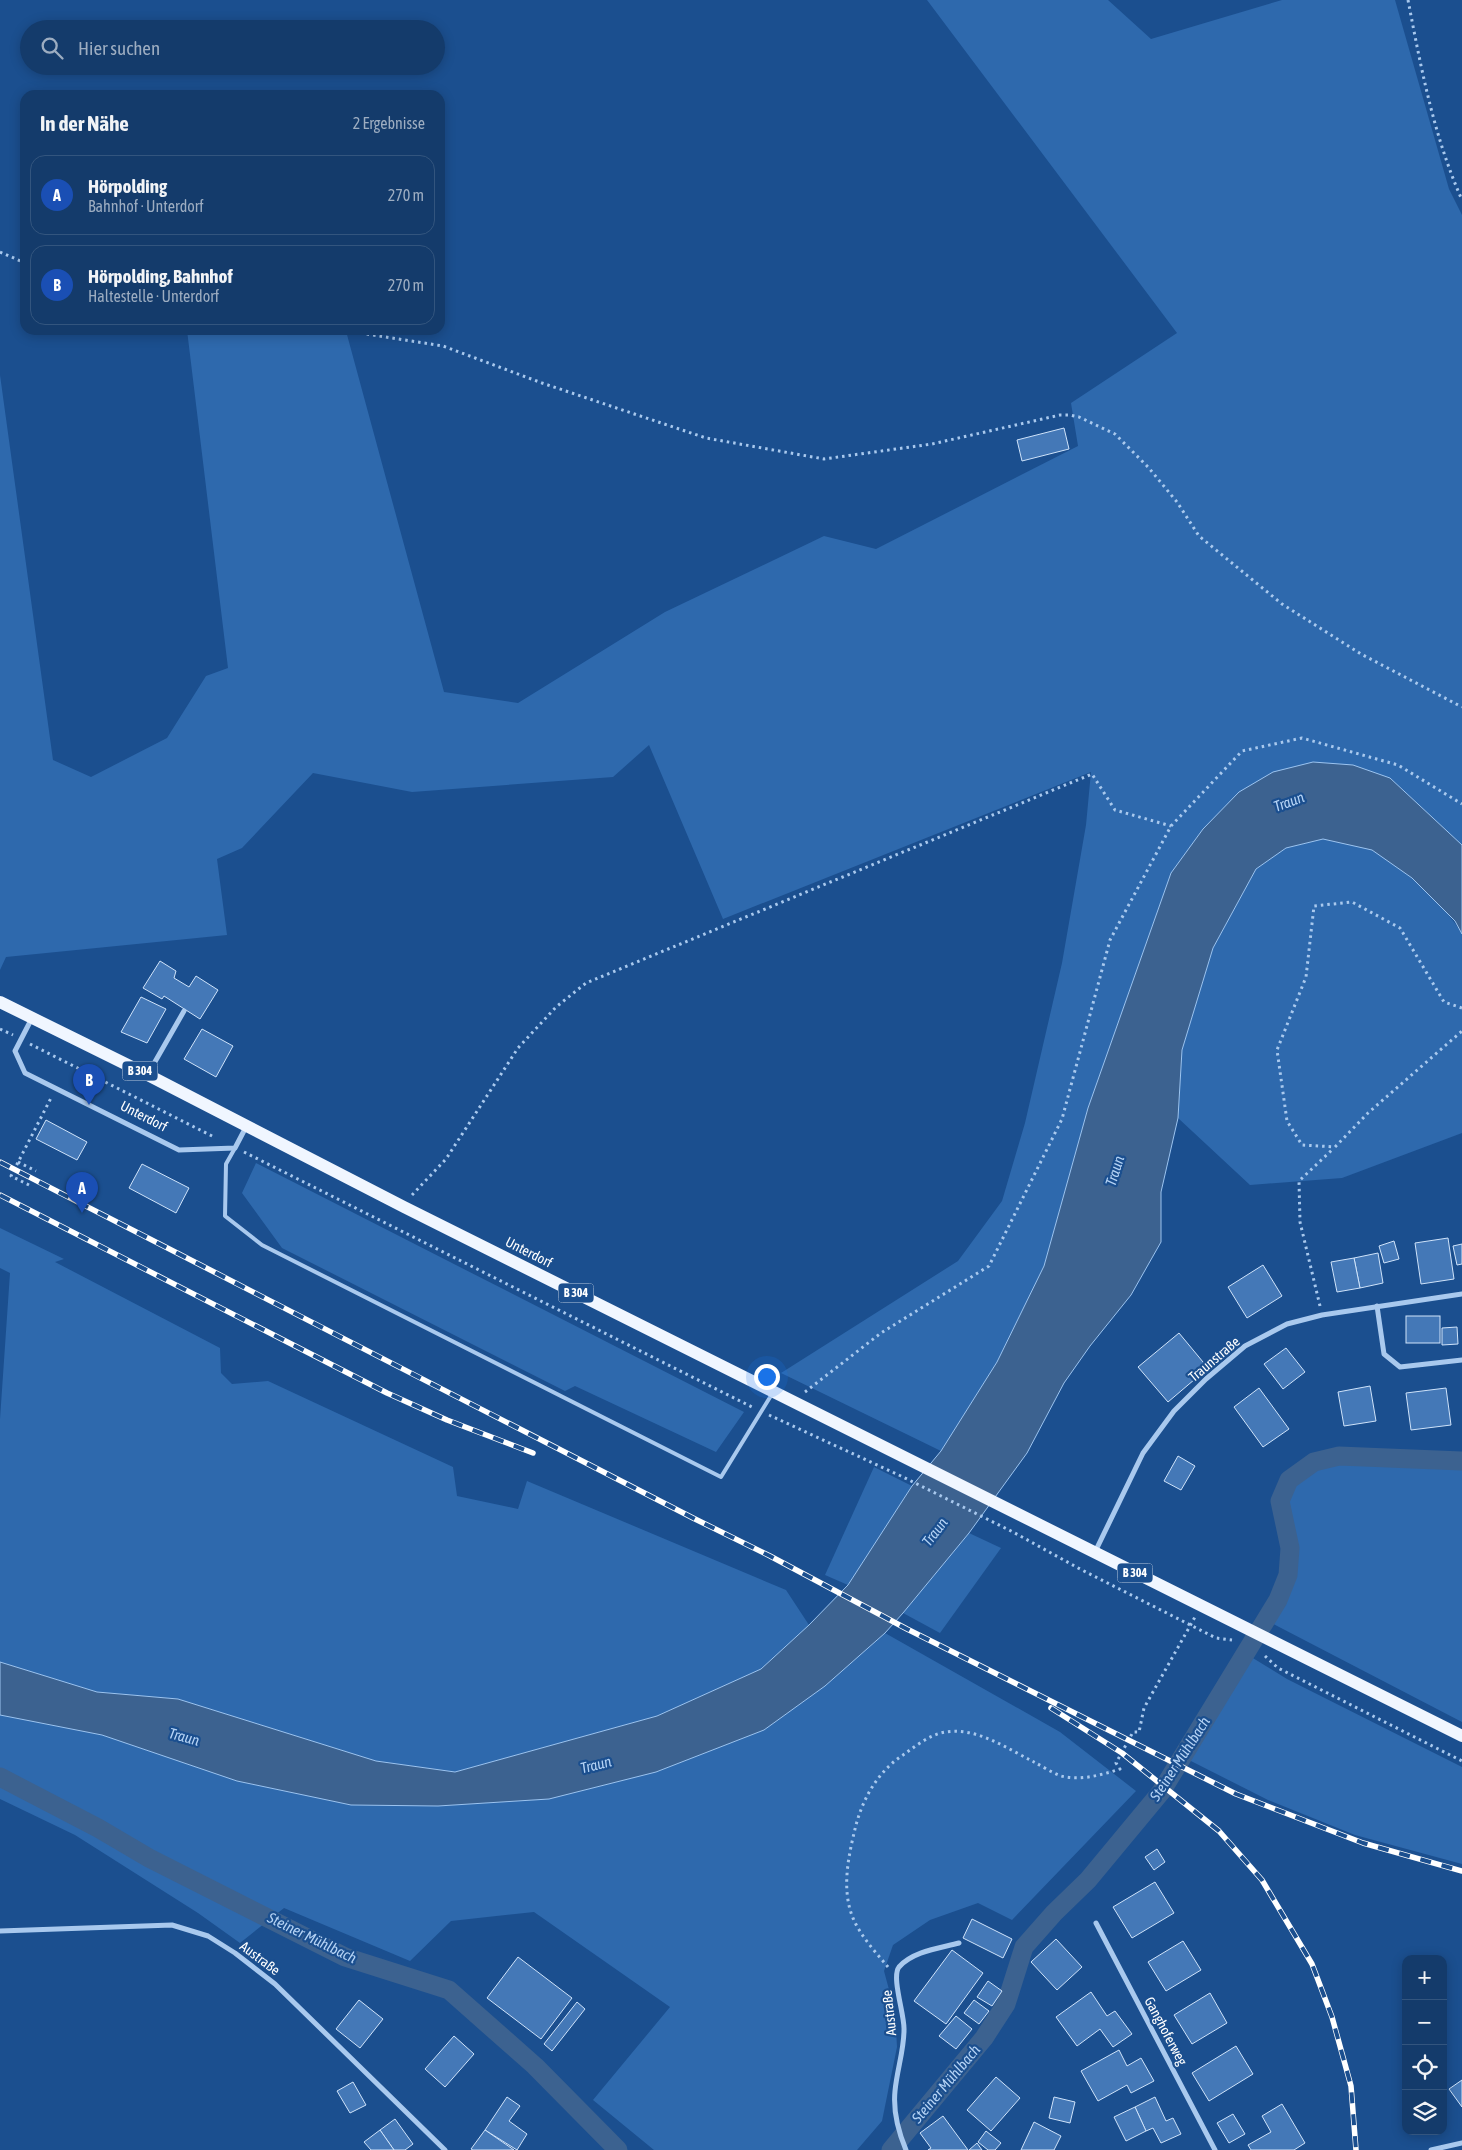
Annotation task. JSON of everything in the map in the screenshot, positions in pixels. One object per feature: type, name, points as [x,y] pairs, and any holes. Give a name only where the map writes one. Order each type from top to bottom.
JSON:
[{"type":"main road","name":"Unterdorf","points":[[0,1002],[773,1392],[1095,1552]]},
{"type":"main road","name":"B 304","points":[[1095,1552],[1462,1736]]},
{"type":"street","points":[[148,1075],[184,1011]]},
{"type":"street","name":"Unterdorf","points":[[32,1018],[15,1050],[26,1073],[179,1150],[235,1148]]},
{"type":"street","points":[[235,1148],[246,1127]]},
{"type":"street","name":"Traunstraße","points":[[1095,1552],[1143,1453],[1174,1411],[1206,1378],[1245,1346],[1287,1324],[1322,1315],[1462,1294]]},
{"type":"street","points":[[1377,1306],[1384,1354],[1400,1367],[1462,1360]]},
{"type":"street","name":"Ganghoferweg","points":[[1096,1923],[1215,2150]]},
{"type":"street","name":"Austraße","points":[[0,1931],[172,1925],[208,1936],[235,1953],[275,1984],[445,2150]]},
{"type":"street","name":"Austraße","points":[[906,2150],[898,2130],[895,2092],[904,2030],[901,1998],[896,1978],[899,1968],[914,1956],[959,1943]]},
{"type":"street","points":[[1431,2150],[1462,2143]]},
{"type":"lane","points":[[235,1148],[226,1164],[225,1216],[262,1245],[721,1477],[763,1412],[773,1392]]},
{"type":"path","points":[[1408,0],[1432,115],[1452,178],[1462,200]]},
{"type":"path","points":[[0,252],[20,261]]},
{"type":"path","points":[[373,335],[443,346],[542,383],[706,438],[824,459],[932,444],[1060,416],[1070,415],[1079,417],[1115,434],[1132,450],[1177,502],[1199,536],[1282,604],[1361,654],[1462,707]]},
{"type":"path","points":[[792,1401],[881,1333],[989,1266],[1062,1119],[1110,940],[1171,826],[1242,752],[1302,738],[1398,765],[1462,804]]},
{"type":"path","points":[[404,1206],[446,1159],[518,1048],[556,1007],[586,983],[1092,774],[1115,810],[1171,826]]},
{"type":"path","points":[[1335,1147],[1302,1145],[1287,1121],[1278,1050],[1306,976],[1314,906],[1352,902],[1400,928],[1444,1002],[1462,1008]]},
{"type":"path","points":[[0,1029],[763,1412],[901,1476],[1013,1532],[1080,1569],[1216,1638],[1228,1638],[1238,1642]]},
{"type":"path","points":[[1322,1315],[1300,1222],[1299,1181],[1368,1113],[1462,1031]]},
{"type":"path","points":[[29,1185],[11,1176],[56,1088]]},
{"type":"path","points":[[18,1162],[36,1171]]},
{"type":"path","points":[[896,1978],[858,1929],[850,1914],[846,1894],[851,1846],[859,1812],[876,1780],[896,1759],[926,1739],[946,1732],[970,1733],[989,1739],[1061,1776],[1091,1778],[1120,1769],[1116,1763],[1133,1732],[1139,1732],[1144,1708],[1191,1625]]},
{"type":"path","points":[[1259,1652],[1278,1668],[1462,1761]]},
{"type":"shaded area","points":[[927,0],[1108,0],[1151,39],[1282,0],[1395,0],[1449,189],[1462,215],[1462,845],[1390,778],[1203,829],[1171,873],[1088,1108],[1044,1266],[997,1362],[941,1451],[781,1373],[958,1261],[1002,1201],[1025,1123],[1062,963],[1086,825],[1091,772],[723,919],[649,745],[613,777],[412,792],[313,773],[242,848],[217,859],[227,935],[6,957],[0,970],[0,375],[53,760],[91,777],[167,738],[206,676],[228,668],[188,335],[347,335],[444,692],[518,703],[665,612],[824,536],[876,549],[1078,446],[1071,403],[1177,333]]},
{"type":"shaded area","points":[[1323,839],[1361,846],[1383,856],[1422,887],[1446,912],[1462,934],[1462,1133],[1342,1178],[1250,1185],[1178,1118],[1182,1050],[1213,948],[1256,869],[1286,848]]},
{"type":"shaded area","points":[[256,1163],[744,1412],[716,1452],[575,1386],[565,1391],[282,1248],[242,1193]]},
{"type":"shaded area","points":[[0,1228],[64,1259],[55,1262],[220,1348],[221,1373],[232,1384],[268,1381],[453,1467],[457,1496],[518,1509],[527,1481],[786,1590],[809,1625],[761,1669],[657,1716],[455,1772],[376,1761],[178,1699],[97,1692],[0,1662],[0,1419],[10,1273],[0,1268]]},
{"type":"shaded area","points":[[1316,1452],[1462,1458],[1462,1722],[1262,1618],[1273,1600],[1286,1558],[1276,1510],[1281,1484]]},
{"type":"shaded area","points":[[874,1467],[912,1486],[848,1585],[825,1575]]},
{"type":"shaded area","points":[[969,1533],[1001,1548],[940,1633],[903,1613]]},
{"type":"shaded area","points":[[885,1633],[1060,1732],[1136,1791],[1012,1920],[978,1903],[930,1920],[893,1945],[884,1971],[895,2012],[897,2047],[882,2121],[857,2150],[654,2150],[593,2100],[670,2007],[534,1912],[451,1921],[410,1961],[284,1908],[240,1943],[198,1913],[75,1835],[0,1799],[0,1715],[102,1735],[237,1781],[351,1805],[438,1806],[549,1799],[656,1772],[764,1730],[825,1686]]},
{"type":"shaded area","points":[[1243,1652],[1287,1679],[1462,1767],[1462,1864],[1355,1835],[1268,1800],[1185,1758]]},
{"type":"water","name":"Traun","points":[[1313,762],[1353,765],[1390,778],[1462,845],[1462,934],[1455,921],[1412,878],[1372,850],[1323,839],[1286,848],[1256,869],[1213,948],[1182,1050],[1178,1118],[1161,1192],[1161,1242],[1131,1295],[1090,1346],[1064,1383],[1027,1453],[969,1533],[885,1633],[825,1686],[764,1730],[656,1772],[549,1799],[438,1806],[351,1805],[237,1781],[102,1735],[0,1715],[0,1662],[97,1692],[178,1699],[376,1761],[455,1772],[657,1716],[761,1669],[809,1625],[848,1585],[912,1486],[941,1451],[997,1362],[1044,1266],[1088,1108],[1171,873],[1203,829],[1239,792],[1273,772]]},
{"type":"building","points":[[1064,428],[1069,449],[1022,461],[1017,440]]},
{"type":"building","points":[[160,961],[176,971],[174,978],[189,987],[196,976],[218,990],[200,1019],[164,996],[162,999],[143,988]]},
{"type":"building","points":[[141,997],[166,1009],[147,1043],[121,1032]]},
{"type":"building","points":[[202,1029],[233,1046],[216,1077],[184,1059]]},
{"type":"building","points":[[46,1120],[87,1142],[77,1160],[36,1139]]},
{"type":"building","points":[[142,1164],[189,1188],[176,1213],[129,1188]]},
{"type":"building","points":[[1448,1238],[1454,1279],[1421,1284],[1415,1243]]},
{"type":"building","points":[[1394,1241],[1399,1259],[1384,1263],[1379,1246]]},
{"type":"building","points":[[1462,1244],[1462,1264],[1457,1265],[1453,1246]]},
{"type":"building","points":[[1378,1253],[1383,1283],[1360,1288],[1354,1258]]},
{"type":"building","points":[[1354,1258],[1360,1288],[1337,1292],[1331,1262]]},
{"type":"building","points":[[1263,1265],[1282,1296],[1247,1318],[1228,1287]]},
{"type":"building","points":[[1406,1316],[1440,1316],[1440,1343],[1406,1343]]},
{"type":"building","points":[[1457,1327],[1458,1344],[1442,1345],[1442,1328]]},
{"type":"building","points":[[1179,1333],[1208,1368],[1168,1402],[1138,1367]]},
{"type":"building","points":[[1286,1348],[1305,1372],[1283,1389],[1264,1364]]},
{"type":"building","points":[[1370,1386],[1376,1421],[1344,1426],[1338,1392]]},
{"type":"building","points":[[1259,1388],[1289,1429],[1263,1447],[1234,1407]]},
{"type":"building","points":[[1446,1388],[1451,1425],[1411,1430],[1406,1393]]},
{"type":"building","points":[[1178,1456],[1195,1466],[1181,1490],[1164,1481]]},
{"type":"building","points":[[1157,1849],[1165,1862],[1154,1870],[1145,1857]]},
{"type":"building","points":[[1155,1882],[1174,1913],[1132,1938],[1113,1907]]},
{"type":"building","points":[[972,1919],[1012,1939],[1003,1958],[963,1938]]},
{"type":"building","points":[[1056,1939],[1082,1967],[1057,1990],[1031,1962]]},
{"type":"building","points":[[1183,1941],[1201,1970],[1166,1991],[1148,1962]]},
{"type":"building","points":[[952,1950],[983,1973],[946,2024],[914,2001]]},
{"type":"building","points":[[518,1957],[572,1998],[541,2039],[487,1998]]},
{"type":"building","points":[[988,1981],[1002,1991],[992,2006],[977,1997]]},
{"type":"building","points":[[1091,1992],[1107,2016],[1115,2011],[1132,2034],[1113,2047],[1100,2029],[1077,2046],[1056,2017]]},
{"type":"building","points":[[1210,1993],[1227,2023],[1192,2044],[1174,2015]]},
{"type":"building","points":[[359,2000],[383,2019],[360,2048],[336,2029]]},
{"type":"building","points":[[974,2000],[989,2011],[979,2024],[964,2013]]},
{"type":"building","points":[[577,2002],[585,2009],[552,2051],[544,2044]]},
{"type":"building","points":[[956,2016],[972,2029],[956,2049],[939,2036]]},
{"type":"building","points":[[454,2036],[474,2054],[445,2087],[425,2069]]},
{"type":"building","points":[[1236,2046],[1253,2074],[1209,2101],[1192,2073]]},
{"type":"building","points":[[1119,2050],[1127,2066],[1141,2058],[1154,2081],[1131,2093],[1127,2085],[1098,2101],[1081,2071]]},
{"type":"building","points":[[996,2077],[1020,2098],[991,2131],[967,2110]]},
{"type":"building","points":[[1462,2080],[1462,2107],[1449,2089]]},
{"type":"building","points":[[353,2082],[366,2105],[350,2113],[337,2091]]},
{"type":"building","points":[[507,2097],[520,2106],[509,2121],[527,2134],[517,2150],[485,2130]]},
{"type":"building","points":[[1054,2097],[1075,2102],[1070,2123],[1049,2118]]},
{"type":"building","points":[[1155,2097],[1166,2121],[1173,2118],[1181,2134],[1161,2143],[1153,2128],[1146,2131],[1135,2107]]},
{"type":"building","points":[[1282,2104],[1305,2143],[1294,2150],[1251,2150],[1248,2145],[1271,2132],[1262,2116]]},
{"type":"building","points":[[1135,2107],[1146,2131],[1126,2141],[1114,2117]]},
{"type":"building","points":[[1233,2114],[1245,2134],[1229,2143],[1217,2123]]},
{"type":"building","points":[[943,2116],[968,2150],[928,2150],[931,2148],[920,2133]]},
{"type":"building","points":[[395,2119],[413,2144],[405,2150],[394,2150],[380,2130]]},
{"type":"building","points":[[1034,2122],[1061,2136],[1054,2150],[1021,2150]]},
{"type":"building","points":[[380,2130],[394,2150],[371,2150],[364,2142]]},
{"type":"building","points":[[485,2130],[514,2150],[471,2149]]},
{"type":"building","points":[[986,2131],[1001,2143],[995,2150],[988,2150],[978,2142]]},
{"type":"building","points":[[977,2143],[982,2150],[969,2150]]},
{"type":"waterway","name":"Steiner Mühlbach","points":[[891,2150],[984,2038],[1006,2004],[1024,1947],[1054,1913],[1088,1880],[1161,1792],[1278,1600],[1288,1575],[1290,1548],[1280,1501],[1289,1480],[1314,1462],[1339,1456],[1462,1461]]},
{"type":"waterway","name":"Steiner Mühlbach","points":[[0,1777],[98,1828],[149,1858],[345,1957],[449,1990],[535,2066],[618,2150]]},
{"type":"railway","points":[[0,1162],[770,1556],[907,1629],[1236,1794],[1363,1843],[1462,1871]]},
{"type":"railway","points":[[0,1195],[387,1393],[447,1420],[533,1453]]},
{"type":"railway","points":[[1051,1708],[1122,1753],[1219,1831],[1262,1880],[1312,1964],[1332,2017],[1351,2086],[1356,2150]]},
{"type":"place","name":"Hörpolding, Bahnhof","points":[[89,1105]]},
{"type":"place","name":"Hörpolding","points":[[82,1213]]}]
